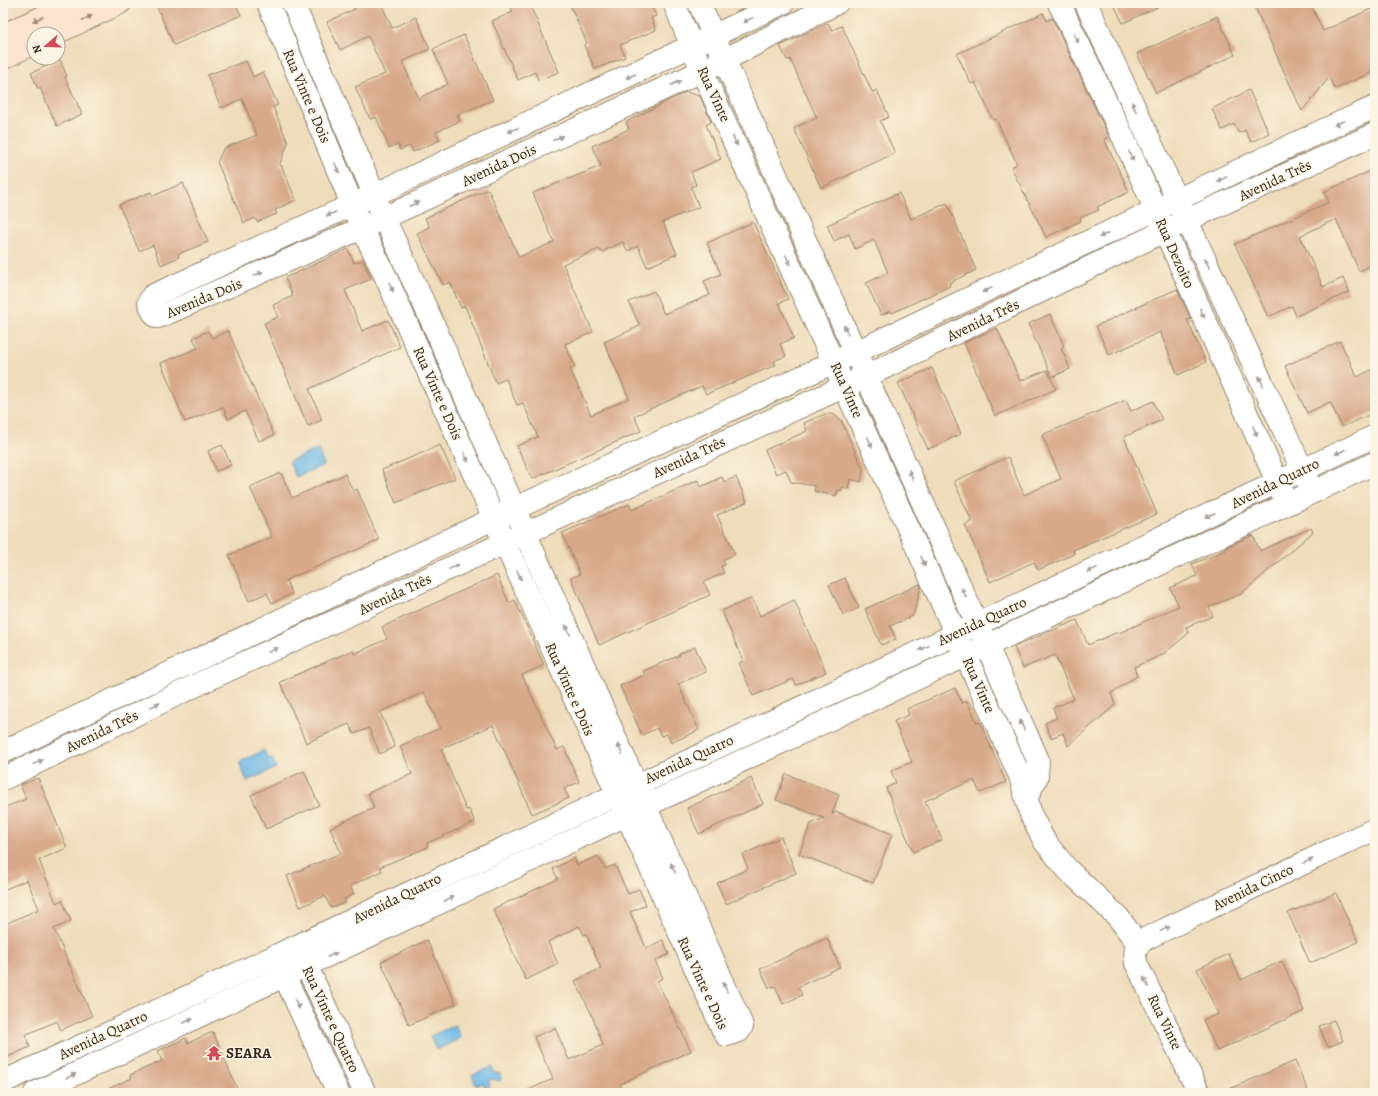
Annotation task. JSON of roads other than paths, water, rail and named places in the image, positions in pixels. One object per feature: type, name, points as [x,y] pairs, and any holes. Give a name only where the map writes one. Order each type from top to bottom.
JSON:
[{"type":"main road","points":[[3,36],[74,3]]},
{"type":"main road","points":[[66,28],[120,3]]},
{"type":"main road","points":[[3,58],[26,47]]},
{"type":"street","name":"Rua Vinte e Dois","points":[[268,3],[362,228],[384,273],[504,544],[626,789]]},
{"type":"street","name":"Rua Vinte e Dois","points":[[293,3],[384,218],[525,533],[722,1030],[726,1035],[739,1031],[742,1026],[741,1023],[636,812]]},
{"type":"street","name":"Rua Vinte","points":[[674,3],[702,71],[845,385],[1020,776],[1037,829],[1055,857],[1118,917],[1136,947],[1136,963],[1199,1093]]},
{"type":"street","name":"Rua Vinte","points":[[699,3],[1038,760],[1037,776],[1027,797]]},
{"type":"street","name":"Avenida Dois","points":[[783,3],[353,205],[152,296],[149,302],[153,312],[157,316],[161,316],[362,228],[702,71],[723,59],[837,3]]},
{"type":"street","name":"Rua Dezoito","points":[[1059,3],[1123,137],[1288,505]]},
{"type":"street","name":"Rua Dezoito","points":[[1086,3],[1312,493]]},
{"type":"street","name":"Avenida Três","points":[[3,752],[494,520],[514,509],[856,352],[1375,107]]},
{"type":"street","name":"Avenida Três","points":[[3,779],[209,679],[867,376],[1166,232],[1187,220],[1375,134]]},
{"type":"street","name":"Avenida Quatro","points":[[3,1082],[297,946],[626,789],[1375,436]]},
{"type":"street","name":"Avenida Quatro","points":[[35,1093],[636,812],[965,655],[1375,463]]},
{"type":"street","name":"Avenida Cinco","points":[[1136,947],[1145,939],[1375,829]]},
{"type":"street","name":"Rua Vinte e Quatro","points":[[297,946],[364,1093]]},
{"type":"street","name":"Rua Vinte e Quatro","points":[[275,956],[338,1093]]},
{"type":"water","points":[[318,449],[324,465],[296,477],[289,461]]},
{"type":"water","points":[[264,750],[268,759],[272,758],[276,768],[247,781],[239,762]]},
{"type":"water","points":[[455,1025],[461,1038],[436,1050],[430,1036]]},
{"type":"water","points":[[492,1067],[494,1073],[500,1073],[501,1080],[498,1081],[494,1079],[488,1081],[490,1086],[486,1088],[483,1083],[476,1086],[472,1075]]},
{"type":"place","name":"SEARA","points":[[214,1053]]}]
